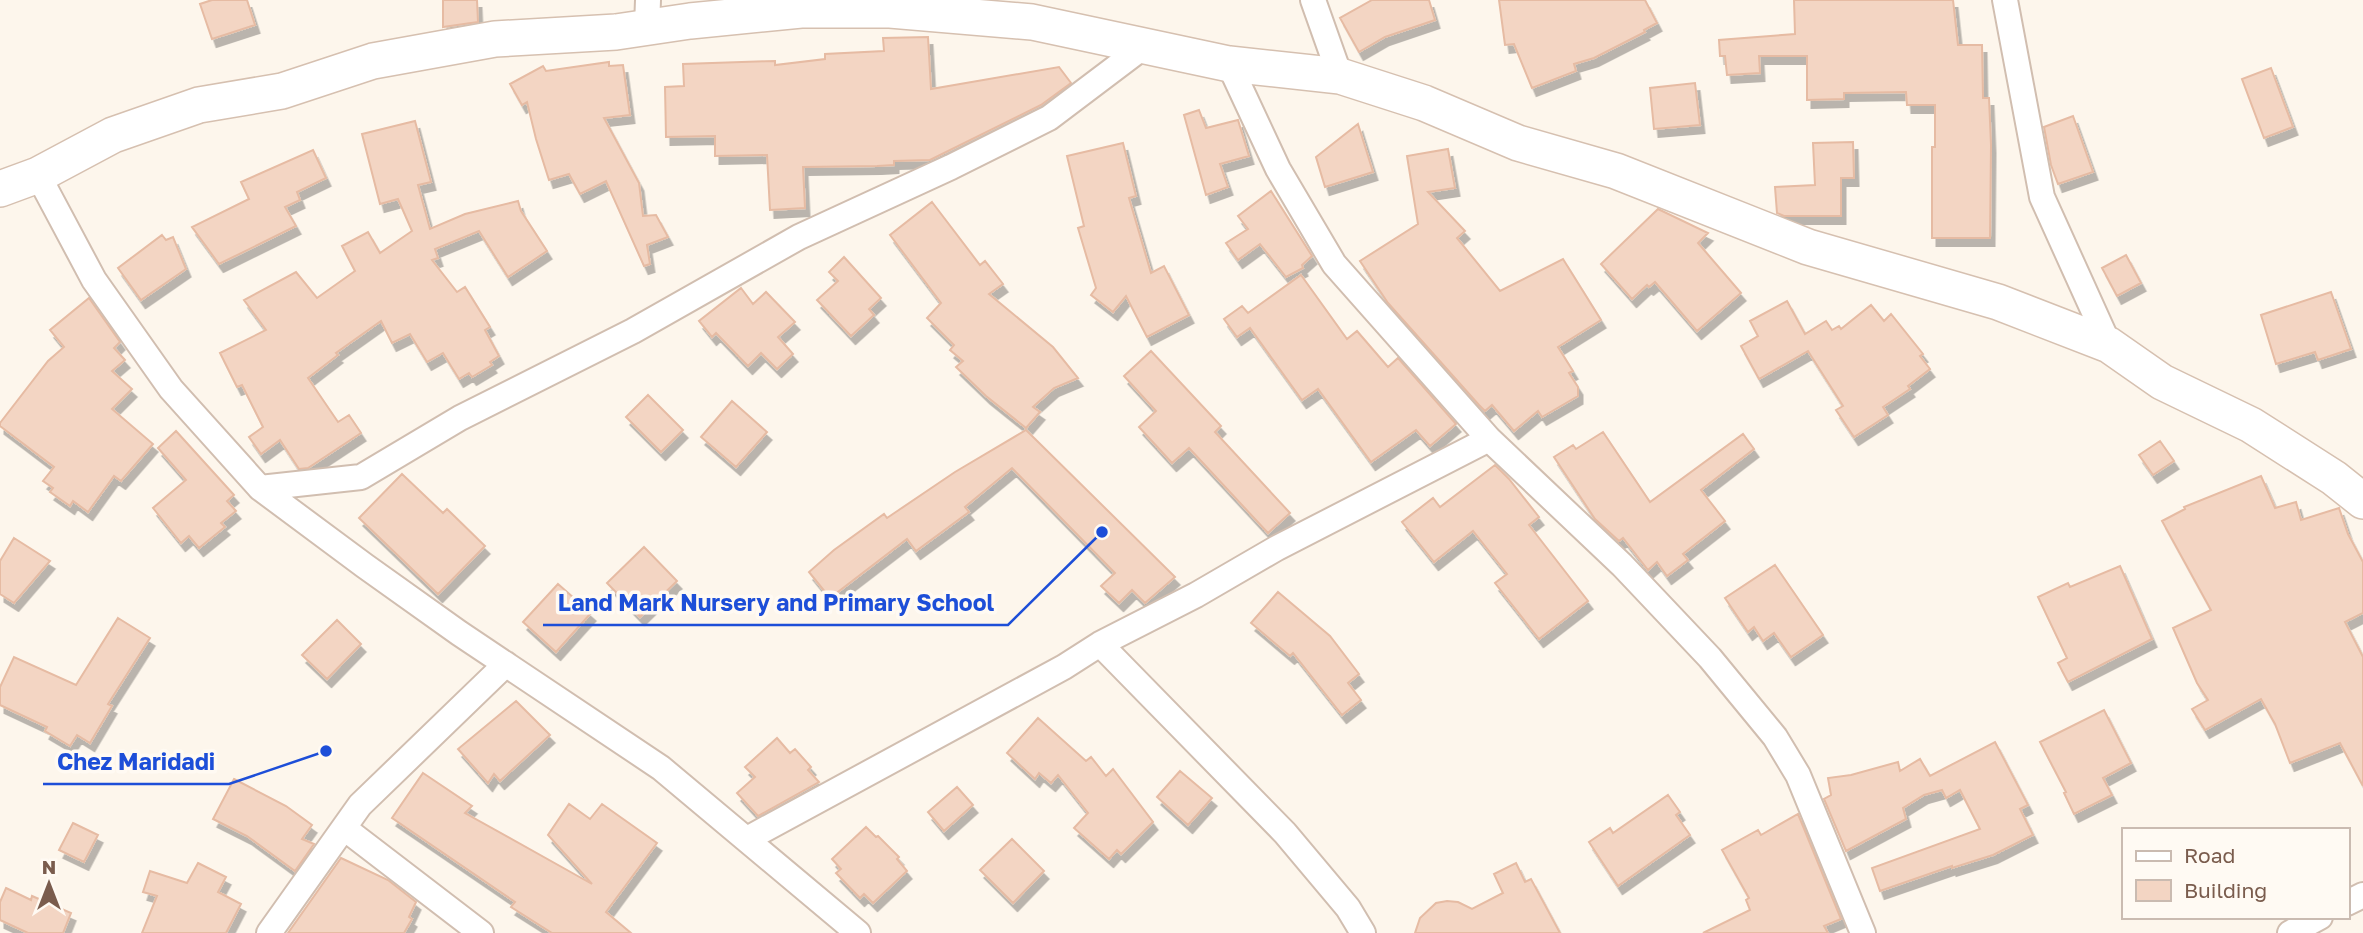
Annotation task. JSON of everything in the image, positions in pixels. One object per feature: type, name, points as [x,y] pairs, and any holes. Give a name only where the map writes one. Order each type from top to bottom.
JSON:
[{"type":"main road","points":[[0,189],[38,175],[113,135],[200,105],[282,91],[373,61],[495,39],[616,32],[648,14],[690,21],[801,10],[890,10],[1032,22],[1229,64],[1340,76],[1424,103],[1518,143],[1616,171],[1808,247],[1998,302],[2109,345],[2162,382],[2251,425],[2334,478],[2363,501]]},
{"type":"street","points":[[1313,0],[1340,76]]},
{"type":"street","points":[[2005,0],[2042,197],[2109,345]]},
{"type":"street","points":[[260,488],[361,477],[460,418],[634,331],[799,237],[951,167],[1049,118],[1143,47]]},
{"type":"street","points":[[1229,64],[1278,169],[1334,264],[1489,439],[1622,565],[1710,658],[1774,737],[1798,775],[1863,933]]},
{"type":"street","points":[[38,175],[94,280],[171,389],[260,488],[365,566],[661,768],[858,933]]},
{"type":"street","points":[[747,839],[1064,667],[1100,644],[1196,595],[1277,548],[1489,439]]},
{"type":"street","points":[[1100,644],[1285,833],[1348,908],[1363,933]]},
{"type":"street","points":[[270,933],[360,805],[506,664]]},
{"type":"street","points":[[344,828],[481,933]]},
{"type":"street","points":[[2290,933],[2316,919]]},
{"type":"building","points":[[212,0],[247,0],[255,25],[212,39],[200,4]]},
{"type":"building","points":[[443,0],[477,0],[478,22],[443,27]]},
{"type":"building","points":[[1372,0],[1429,0],[1435,20],[1385,37],[1359,52],[1340,18]]},
{"type":"building","points":[[1499,0],[1645,0],[1657,23],[1594,58],[1574,64],[1576,71],[1532,88],[1514,44],[1505,45]]},
{"type":"building","points":[[1794,0],[1953,0],[1958,45],[1982,45],[1983,98],[1989,98],[1991,145],[1990,238],[1932,238],[1935,105],[1907,105],[1906,92],[1844,93],[1844,99],[1807,100],[1807,56],[1759,56],[1760,73],[1727,75],[1725,56],[1720,56],[1719,40],[1795,34]]},
{"type":"building","points":[[928,37],[931,89],[1059,67],[1071,83],[1041,105],[930,160],[894,161],[894,165],[877,166],[803,167],[805,208],[770,210],[767,155],[715,156],[715,136],[666,137],[665,87],[684,86],[683,64],[775,61],[775,65],[825,59],[825,54],[884,51],[883,38]]},
{"type":"building","points":[[609,62],[609,66],[623,65],[630,115],[604,118],[639,183],[643,216],[656,215],[668,237],[647,245],[650,264],[644,266],[606,181],[580,194],[569,174],[549,180],[527,102],[522,105],[510,84],[543,66],[546,71]]},
{"type":"building","points":[[2271,68],[2293,127],[2264,138],[2242,79]]},
{"type":"building","points":[[1695,83],[1700,125],[1654,129],[1650,88]]},
{"type":"building","points":[[1199,110],[1206,128],[1238,120],[1249,156],[1220,164],[1228,187],[1206,195],[1184,115]]},
{"type":"building","points":[[2073,116],[2093,172],[2058,184],[2051,165],[2044,127]]},
{"type":"building","points":[[415,121],[431,182],[418,185],[430,229],[465,214],[518,201],[521,211],[547,251],[508,277],[479,231],[435,249],[438,258],[432,260],[457,292],[465,287],[490,327],[485,330],[499,356],[490,362],[492,365],[472,377],[469,373],[459,379],[443,353],[427,362],[410,334],[392,343],[381,321],[336,353],[338,355],[308,378],[338,422],[349,415],[361,433],[308,468],[299,469],[280,440],[261,454],[249,437],[263,427],[242,385],[237,387],[220,353],[266,330],[244,300],[296,272],[317,298],[355,271],[342,246],[368,232],[380,253],[412,231],[398,199],[380,204],[362,134]]},
{"type":"building","points":[[1358,124],[1373,172],[1325,187],[1316,157]]},
{"type":"building","points":[[1853,142],[1854,178],[1841,178],[1841,216],[1784,216],[1777,213],[1775,187],[1815,185],[1813,143]]},
{"type":"building","points":[[1123,143],[1136,196],[1129,198],[1151,273],[1164,266],[1189,315],[1147,337],[1126,296],[1113,312],[1091,295],[1096,288],[1078,228],[1084,226],[1067,156]]},
{"type":"building","points":[[1448,149],[1455,188],[1428,192],[1465,231],[1457,238],[1500,291],[1563,259],[1601,320],[1558,347],[1573,371],[1569,373],[1578,387],[1578,396],[1542,417],[1538,411],[1514,431],[1492,405],[1485,411],[1479,405],[1388,303],[1360,261],[1418,224],[1407,156]]},
{"type":"building","points":[[313,150],[326,178],[297,192],[300,200],[285,207],[296,226],[219,264],[192,227],[249,199],[241,182]]},
{"type":"building","points":[[1271,191],[1312,256],[1302,265],[1303,268],[1286,277],[1260,244],[1238,260],[1226,243],[1248,229],[1238,216]]},
{"type":"building","points":[[932,202],[980,265],[985,261],[1003,284],[989,294],[1053,347],[1078,378],[1054,388],[1033,407],[1040,412],[1026,428],[986,396],[956,367],[963,361],[950,350],[954,345],[927,318],[941,303],[890,235]]},
{"type":"building","points":[[1658,209],[1708,233],[1698,243],[1741,293],[1697,331],[1655,282],[1649,287],[1647,285],[1632,299],[1601,264]]},
{"type":"building","points":[[162,235],[166,240],[173,237],[186,269],[141,300],[118,268]]},
{"type":"building","points":[[2126,255],[2141,283],[2117,296],[2102,268]]},
{"type":"building","points":[[844,257],[881,298],[869,309],[874,315],[851,336],[817,300],[838,281],[829,272]]},
{"type":"building","points":[[1301,275],[1347,339],[1357,331],[1388,367],[1398,358],[1456,424],[1430,446],[1416,430],[1371,462],[1318,389],[1302,400],[1250,328],[1237,337],[1224,319],[1242,306],[1248,313]]},
{"type":"building","points":[[741,288],[753,304],[766,292],[795,322],[778,337],[793,354],[777,369],[761,353],[748,366],[716,333],[712,337],[699,321]]},
{"type":"building","points":[[2331,292],[2351,349],[2318,360],[2315,352],[2276,364],[2261,315]]},
{"type":"building","points":[[89,298],[120,342],[114,348],[125,360],[112,371],[132,389],[112,409],[153,444],[121,481],[114,476],[88,512],[73,501],[70,506],[50,492],[53,488],[43,481],[54,467],[0,426],[0,423],[48,361],[64,347],[50,330]]},
{"type":"building","points":[[1787,301],[1805,334],[1826,321],[1832,330],[1839,326],[1841,329],[1871,305],[1884,321],[1891,314],[1923,354],[1920,356],[1930,369],[1908,386],[1910,389],[1883,407],[1888,415],[1854,437],[1836,410],[1843,406],[1808,351],[1759,379],[1741,346],[1758,336],[1750,321]]},
{"type":"building","points":[[1151,351],[1221,426],[1215,432],[1290,513],[1268,533],[1189,448],[1172,463],[1139,427],[1156,411],[1124,376]]},
{"type":"building","points":[[648,395],[683,430],[661,452],[626,417]]},
{"type":"building","points":[[732,401],[767,432],[736,467],[701,437]]},
{"type":"building","points":[[1026,430],[1175,577],[1145,603],[1132,590],[1119,603],[1101,586],[1115,573],[1012,468],[965,507],[969,512],[916,551],[907,539],[830,598],[809,572],[834,550],[884,514],[887,518],[955,472]]},
{"type":"building","points":[[176,431],[234,495],[227,501],[236,511],[221,523],[225,527],[199,548],[189,536],[181,543],[153,508],[186,480],[158,448]]},
{"type":"building","points":[[1603,432],[1650,502],[1743,434],[1754,449],[1701,490],[1725,521],[1683,554],[1688,560],[1667,576],[1657,562],[1648,570],[1623,538],[1619,541],[1595,519],[1554,457],[1573,445],[1576,449]]},
{"type":"building","points":[[2160,441],[2174,461],[2153,475],[2139,455]]},
{"type":"building","points":[[1495,465],[1539,517],[1529,525],[1588,601],[1539,639],[1495,583],[1507,574],[1473,531],[1434,562],[1402,522],[1433,498],[1440,507]]},
{"type":"building","points":[[402,474],[443,513],[447,509],[485,546],[438,594],[359,518]]},
{"type":"building","points":[[2261,476],[2275,508],[2296,502],[2301,520],[2339,508],[2348,534],[2363,562],[2363,613],[2345,622],[2363,657],[2363,786],[2340,743],[2290,763],[2275,724],[2261,699],[2205,730],[2192,709],[2208,700],[2197,683],[2173,628],[2211,610],[2162,521],[2185,509],[2184,507]]},
{"type":"building","points":[[14,538],[50,561],[14,603],[0,594],[0,561]]},
{"type":"building","points":[[644,547],[677,581],[640,617],[607,583]]},
{"type":"building","points":[[1775,565],[1823,635],[1791,657],[1774,633],[1763,641],[1754,627],[1748,632],[1725,598]]},
{"type":"building","points":[[2120,566],[2152,639],[2068,682],[2058,663],[2067,658],[2038,597],[2068,583],[2070,587]]},
{"type":"building","points":[[558,584],[591,613],[556,652],[523,622]]},
{"type":"building","points":[[1278,592],[1330,636],[1359,674],[1348,683],[1361,700],[1342,715],[1293,653],[1290,656],[1251,623]]},
{"type":"building","points":[[118,618],[150,638],[108,704],[112,706],[90,743],[77,735],[70,746],[45,731],[47,727],[0,705],[0,687],[14,657],[76,685]]},
{"type":"building","points":[[337,620],[361,644],[327,679],[302,655]]},
{"type":"building","points":[[516,701],[550,735],[500,781],[494,774],[488,783],[458,749]]},
{"type":"building","points":[[2104,710],[2131,763],[2103,778],[2112,795],[2074,814],[2064,793],[2066,792],[2040,742]]},
{"type":"building","points":[[1038,718],[1086,761],[1091,757],[1106,776],[1113,769],[1153,822],[1121,854],[1117,850],[1109,859],[1074,828],[1088,813],[1058,775],[1051,783],[1039,773],[1035,779],[1007,753]]},
{"type":"building","points":[[777,738],[790,753],[795,749],[811,767],[808,770],[819,782],[758,816],[737,793],[755,777],[745,767]]},
{"type":"building","points":[[1995,742],[2028,805],[2020,809],[2033,835],[1993,855],[1880,891],[1872,868],[1980,829],[1960,790],[1946,798],[1942,790],[1924,795],[1903,808],[1906,819],[1846,851],[1824,799],[1831,795],[1828,778],[1851,775],[1898,762],[1900,771],[1920,759],[1930,776]]},
{"type":"building","points":[[1180,771],[1212,798],[1188,825],[1157,797]]},
{"type":"building","points":[[423,773],[472,806],[465,813],[592,884],[548,835],[569,804],[590,819],[602,804],[657,843],[606,912],[631,933],[552,933],[511,907],[515,902],[392,818]]},
{"type":"building","points":[[234,779],[286,806],[312,825],[302,839],[314,844],[295,871],[247,836],[213,819]]},
{"type":"building","points":[[957,787],[973,805],[944,831],[928,812]]},
{"type":"building","points":[[1668,795],[1680,812],[1676,815],[1690,835],[1618,886],[1589,842],[1610,828],[1613,833]]},
{"type":"building","points":[[1798,814],[1841,919],[1824,926],[1828,933],[1703,933],[1750,910],[1746,900],[1749,898],[1722,850],[1758,830],[1761,835]]},
{"type":"building","points":[[73,823],[98,835],[84,862],[59,850]]},
{"type":"building","points":[[866,827],[899,857],[897,859],[907,871],[873,903],[864,894],[860,898],[836,873],[841,869],[832,859]]},
{"type":"building","points":[[1012,839],[1044,871],[1013,903],[980,870]]},
{"type":"building","points":[[341,858],[388,880],[416,902],[409,917],[412,919],[404,933],[288,933]]},
{"type":"building","points":[[198,863],[226,877],[218,892],[241,904],[226,933],[142,933],[157,896],[143,892],[150,871],[187,883]]},
{"type":"building","points":[[1516,863],[1525,882],[1531,879],[1560,933],[1415,933],[1420,918],[1436,903],[1458,902],[1472,909],[1503,893],[1494,874]]},
{"type":"building","points":[[6,888],[31,900],[32,896],[71,913],[63,933],[28,933],[0,920],[0,902]]},
{"type":"place","name":"Land Mark Nursery and Primary School","points":[[1102,532]]},
{"type":"place","name":"Chez Maridadi","points":[[326,751]]}]
